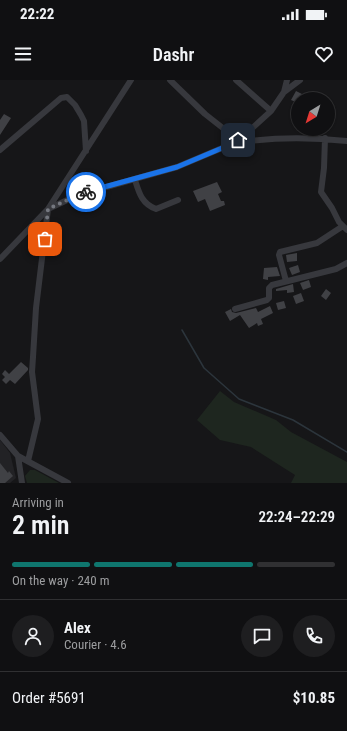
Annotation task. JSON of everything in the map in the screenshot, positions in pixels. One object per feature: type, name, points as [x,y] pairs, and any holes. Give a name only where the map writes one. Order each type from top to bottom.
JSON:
[{"type":"street","points":[[0,259],[48,209],[131,80]]},
{"type":"street","points":[[170,80],[236,142]]},
{"type":"street","points":[[236,80],[271,111]]},
{"type":"street","points":[[284,92],[287,80]]},
{"type":"street","points":[[236,142],[271,111],[284,92],[300,80]]},
{"type":"street","points":[[0,150],[64,96],[75,105],[84,122],[86,151]]},
{"type":"street","points":[[48,209],[78,195],[177,167],[236,142],[264,138],[325,138],[347,141]]},
{"type":"street","points":[[286,281],[279,255],[280,252],[317,243],[345,228],[320,192],[324,168],[325,138]]},
{"type":"street","points":[[135,180],[142,198],[152,208],[156,209],[178,200]]},
{"type":"street","points":[[28,461],[38,419],[32,372],[36,308],[48,209]]},
{"type":"street","points":[[235,309],[267,300],[269,298],[269,288],[271,286],[336,269],[347,263]]},
{"type":"street","points":[[0,435],[18,456],[68,483]]},
{"type":"street","points":[[18,456],[22,483]]},
{"type":"shaded area","points":[[220,391],[234,402],[276,420],[291,432],[347,462],[347,483],[291,483],[295,475],[251,447],[220,440],[197,420]]},
{"type":"shaded area","points":[[0,440],[10,453],[16,478],[10,483],[0,483]]},
{"type":"shaded area","points":[[30,470],[35,470],[59,483],[27,483],[25,476]]},
{"type":"building","points":[[4,114],[11,118],[0,135],[0,120]]},
{"type":"building","points":[[217,182],[222,192],[218,194],[221,201],[224,201],[225,205],[210,211],[205,199],[198,202],[193,191]]},
{"type":"building","points":[[297,253],[297,261],[287,262],[286,255]]},
{"type":"building","points":[[298,265],[300,272],[292,275],[289,268]]},
{"type":"building","points":[[277,267],[280,276],[268,277],[268,280],[263,279],[264,268]]},
{"type":"building","points":[[309,280],[311,287],[303,290],[300,283]]},
{"type":"building","points":[[293,284],[294,292],[287,293],[287,290],[276,291],[276,289]]},
{"type":"building","points":[[326,289],[331,293],[326,300],[321,296]]},
{"type":"building","points":[[301,293],[304,301],[296,304],[293,296]]},
{"type":"building","points":[[284,301],[286,308],[278,310],[276,303]]},
{"type":"building","points":[[270,306],[273,313],[261,319],[263,324],[258,326],[257,323],[249,328],[240,315],[230,321],[225,312],[231,309],[232,312],[236,313],[256,308],[258,312]]},
{"type":"building","points":[[21,362],[28,368],[28,370],[15,384],[10,380],[6,384],[2,380],[5,377],[2,374],[5,370],[9,374]]},
{"type":"building","points":[[0,463],[8,473],[9,471],[13,476],[5,483],[0,483]]},
{"type":"waterway","points":[[182,330],[204,368],[239,399],[293,420],[347,452]]},
{"type":"way so far","points":[[45,239],[48,209],[86,192]]},
{"type":"route","points":[[86,192],[135,180],[177,167],[202,158],[238,140]]}]
